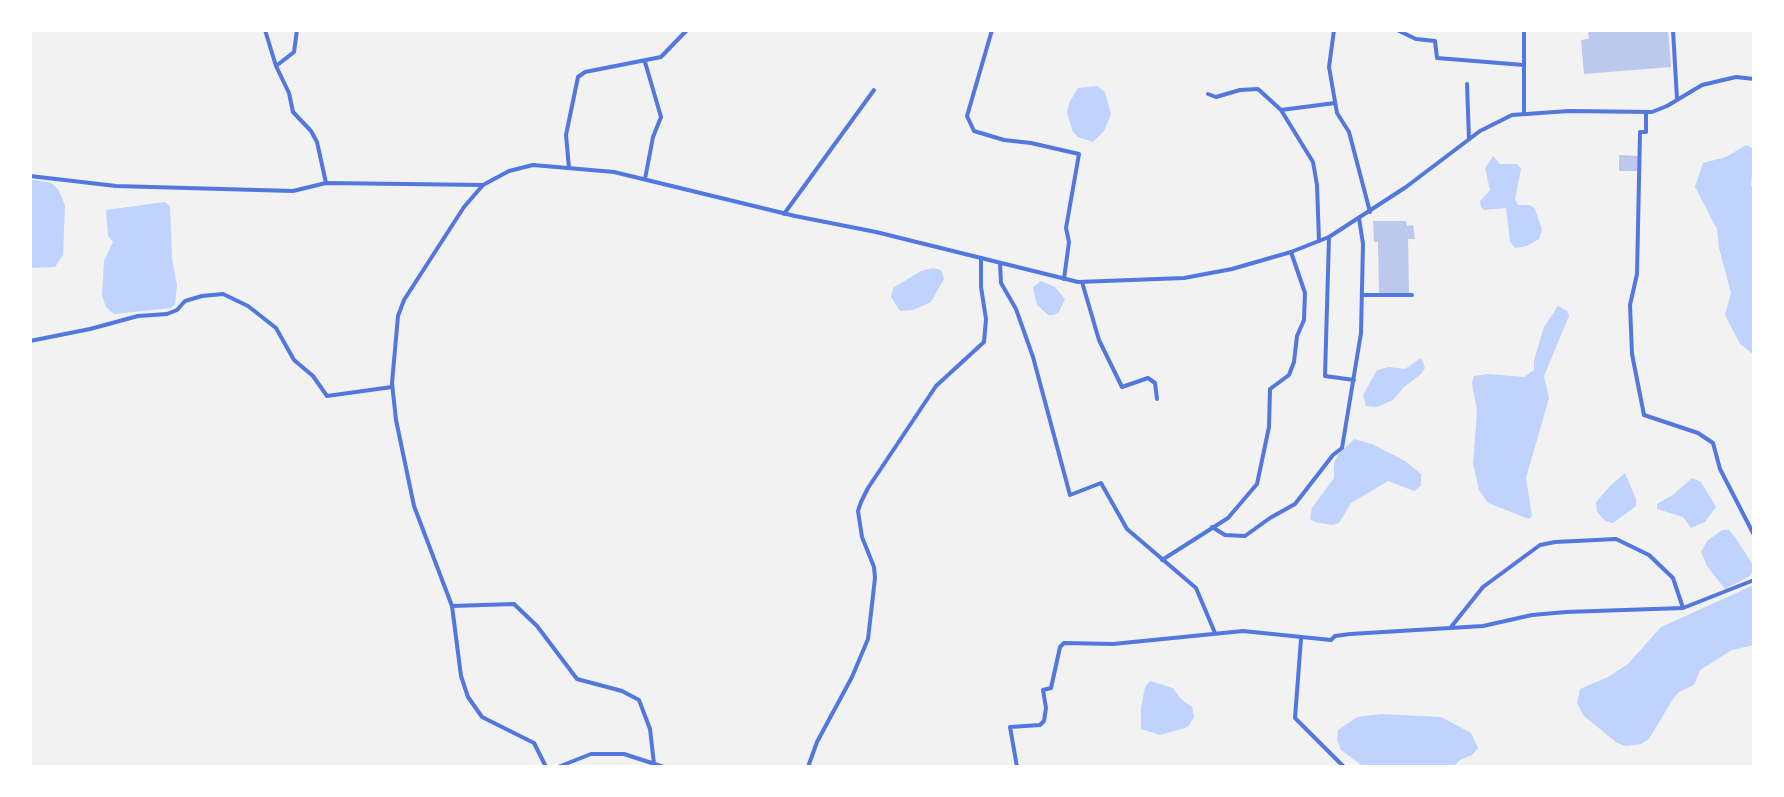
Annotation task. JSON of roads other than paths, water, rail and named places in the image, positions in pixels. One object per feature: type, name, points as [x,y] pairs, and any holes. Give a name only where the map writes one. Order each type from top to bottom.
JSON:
[{"type":"street","points":[[265,30],[293,112],[317,142],[326,183]]},
{"type":"street","points":[[276,66],[294,52],[297,30]]},
{"type":"street","points":[[569,168],[566,135],[578,77],[585,72],[661,57],[687,30]]},
{"type":"street","points":[[992,30],[967,116],[974,131],[1079,154],[1066,228],[1069,242],[1064,279]]},
{"type":"street","points":[[1334,30],[1329,67],[1335,103],[1337,113],[1349,132],[1370,212]]},
{"type":"street","points":[[1397,30],[1416,39],[1435,41],[1437,58],[1524,65]]},
{"type":"street","points":[[1524,30],[1524,114]]},
{"type":"street","points":[[1673,30],[1677,99]]},
{"type":"street","points":[[644,61],[661,117],[653,137],[645,179]]},
{"type":"street","points":[[546,767],[534,743],[482,717],[468,697],[461,676],[452,606],[414,506],[392,387],[394,343],[404,300],[464,207],[483,185],[509,171],[533,165],[614,172],[1064,279],[1082,282],[1184,278],[1232,269],[1329,237],[1370,212],[1469,139],[1512,115],[1569,111],[1646,112],[1667,106],[1702,85],[1736,77],[1754,79]]},
{"type":"street","points":[[1467,84],[1469,139]]},
{"type":"street","points":[[1208,94],[1216,97],[1258,89],[1281,110],[1313,162],[1319,241]]},
{"type":"street","points":[[784,214],[874,90]]},
{"type":"street","points":[[1281,110],[1335,103]]},
{"type":"street","points":[[1646,112],[1646,132],[1640,132],[1637,274],[1630,305],[1632,354],[1644,415],[1698,433],[1713,443],[1720,469],[1754,535]]},
{"type":"street","points":[[30,176],[116,186],[293,191],[326,183],[483,185]]},
{"type":"street","points":[[1212,527],[1225,535],[1245,536],[1295,504],[1342,448],[1361,333],[1363,244],[1359,218]]},
{"type":"street","points":[[1329,237],[1325,376],[1354,380]]},
{"type":"street","points":[[1162,560],[1228,518],[1257,484],[1269,427],[1270,389],[1289,375],[1297,336],[1304,320],[1305,293],[1291,252]]},
{"type":"street","points":[[808,767],[817,742],[852,677],[868,639],[875,587],[874,567],[862,537],[858,511],[861,502],[936,386],[984,342],[986,319],[981,258]]},
{"type":"street","points":[[1000,263],[1001,283],[1016,309],[1033,357],[1070,495],[1101,483],[1127,529],[1196,588],[1215,633]]},
{"type":"street","points":[[1082,282],[1099,340],[1122,387],[1148,378],[1155,383],[1157,399]]},
{"type":"street","points":[[30,341],[138,316],[167,314],[177,310],[185,301],[223,294],[248,306],[276,328],[294,360],[313,376],[327,396],[392,387]]},
{"type":"street","points":[[1362,295],[1412,295]]},
{"type":"street","points":[[1450,628],[1483,587],[1540,545],[1555,542],[1616,539],[1649,555],[1673,578],[1683,608]]},
{"type":"street","points":[[1017,767],[1010,727],[1040,725],[1044,721],[1046,708],[1043,690],[1051,688],[1060,647],[1064,643],[1113,644],[1243,631],[1331,640],[1335,636],[1350,634],[1483,626],[1532,615],[1683,608],[1754,580]]},
{"type":"street","points":[[452,606],[514,604],[537,626],[577,679],[622,691],[639,700],[650,729],[654,764]]},
{"type":"street","points":[[1301,639],[1295,718],[1344,767]]},
{"type":"street","points":[[558,767],[591,754],[624,754],[664,767]]},
{"type":"water","points":[[1097,86],[1105,92],[1111,114],[1104,131],[1093,142],[1073,132],[1067,113],[1078,88]]},
{"type":"water","points":[[1746,145],[1754,149],[1751,185],[1754,193],[1754,355],[1740,344],[1725,315],[1731,293],[1717,229],[1695,187],[1703,163],[1726,157]]},
{"type":"water","points":[[1493,156],[1500,164],[1517,164],[1521,169],[1515,199],[1518,205],[1530,205],[1535,209],[1542,230],[1539,239],[1527,246],[1515,248],[1510,242],[1506,208],[1485,210],[1481,207],[1480,201],[1490,190],[1485,168]]},
{"type":"water","points":[[30,181],[51,183],[58,189],[65,205],[63,255],[55,267],[30,268]]},
{"type":"water","points":[[165,202],[170,206],[172,259],[177,285],[175,304],[171,308],[114,314],[106,307],[102,296],[104,261],[113,242],[108,236],[106,210]]},
{"type":"water","points":[[941,270],[944,279],[931,302],[913,310],[900,311],[891,297],[893,288],[921,271]]},
{"type":"water","points":[[1041,281],[1055,287],[1065,299],[1059,312],[1054,315],[1048,315],[1037,305],[1033,287]]},
{"type":"water","points":[[1558,306],[1569,316],[1544,376],[1549,398],[1526,478],[1532,516],[1529,519],[1488,503],[1479,490],[1473,464],[1477,411],[1472,383],[1474,376],[1524,377],[1534,370],[1544,327]]},
{"type":"water","points":[[1421,358],[1425,368],[1421,374],[1393,400],[1377,407],[1366,406],[1363,395],[1377,370],[1389,367],[1405,369]]},
{"type":"water","points":[[1354,439],[1372,444],[1405,461],[1421,474],[1421,486],[1414,491],[1388,481],[1351,503],[1339,523],[1315,522],[1310,519],[1312,508],[1334,478],[1334,463],[1338,455]]},
{"type":"water","points":[[1625,473],[1636,506],[1613,523],[1605,521],[1597,512],[1596,502]]},
{"type":"water","points":[[1692,478],[1701,482],[1716,507],[1705,522],[1691,528],[1683,517],[1657,509],[1657,504]]},
{"type":"water","points":[[1722,530],[1729,530],[1754,567],[1750,576],[1725,589],[1707,566],[1701,552],[1707,541]]},
{"type":"water","points":[[1754,585],[1754,645],[1732,650],[1700,670],[1694,685],[1679,692],[1673,699],[1649,739],[1641,744],[1626,746],[1617,743],[1584,716],[1577,703],[1580,689],[1628,664],[1661,627]]},
{"type":"water","points":[[1150,681],[1173,688],[1192,707],[1194,717],[1188,727],[1160,735],[1141,729],[1141,708],[1145,687]]},
{"type":"water","points":[[1381,714],[1441,717],[1471,733],[1478,748],[1453,767],[1364,767],[1341,750],[1337,740],[1338,730],[1357,717]]}]
